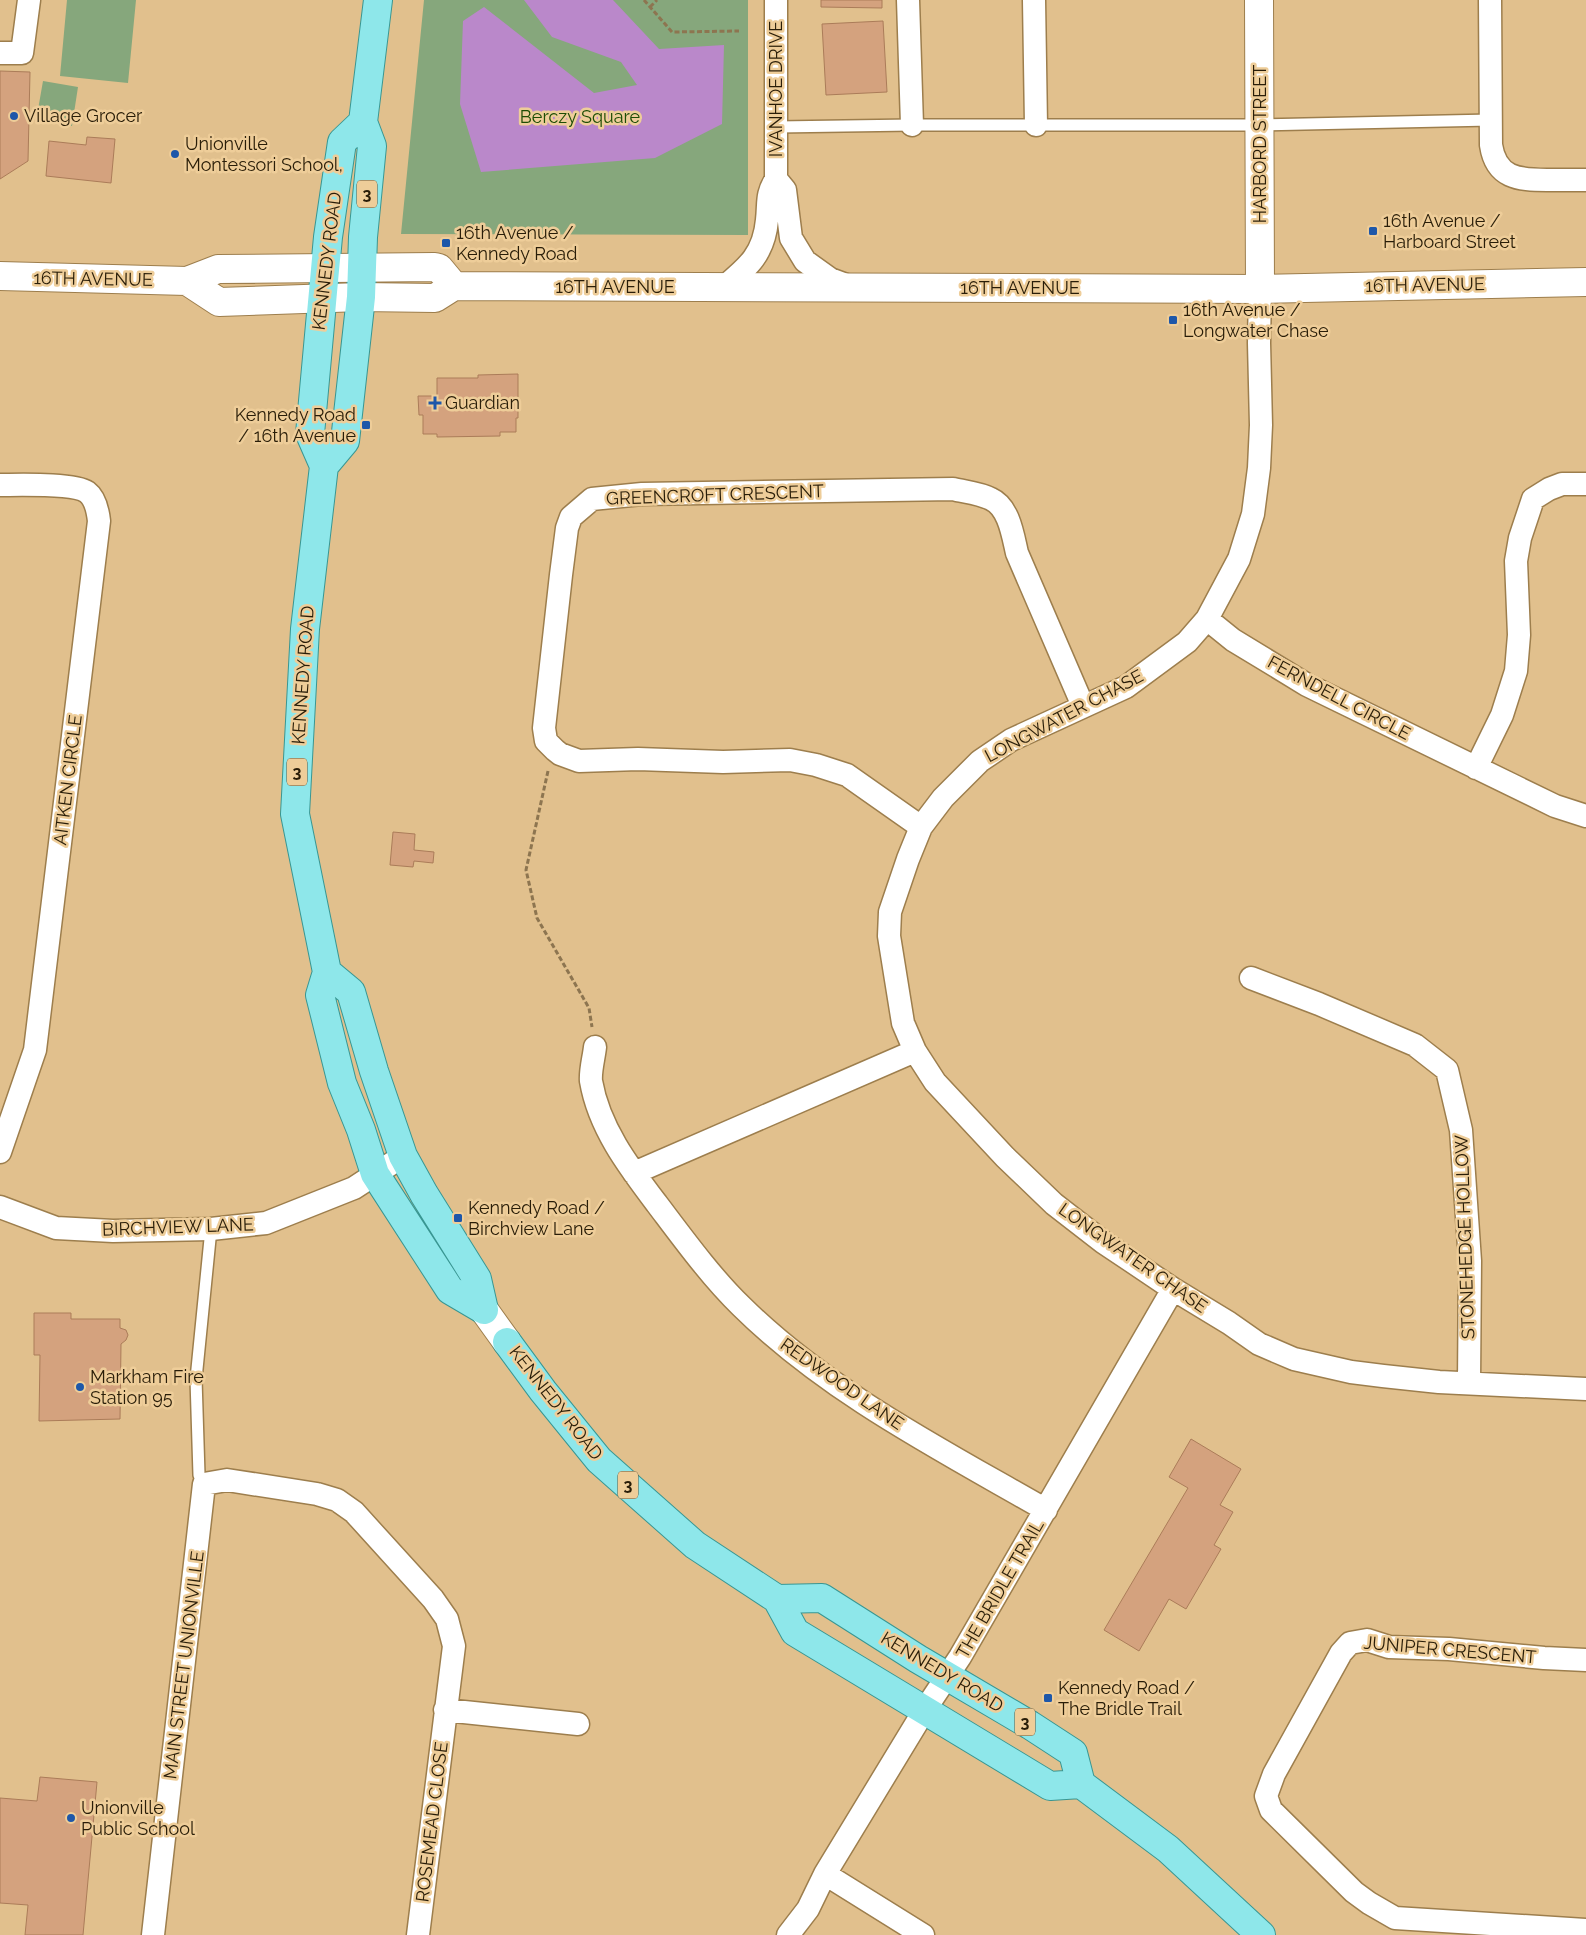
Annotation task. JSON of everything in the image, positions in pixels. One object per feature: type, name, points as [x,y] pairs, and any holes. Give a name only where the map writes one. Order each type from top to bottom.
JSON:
[{"type":"main road","name":"KENNEDY ROAD","points":[[324,466],[345,441],[361,297],[363,237],[372,146],[363,122],[378,0]]},
{"type":"main road","name":"HARBORD STREET","points":[[1259,0],[1260,289]]},
{"type":"main road","name":"KENNEDY ROAD","points":[[363,122],[342,142],[321,299],[310,434],[324,466],[305,629],[295,814],[327,972],[320,995],[322,1004],[342,1083],[376,1174],[450,1290],[484,1310]]},
{"type":"main road","name":"16TH AVENUE","points":[[0,276],[187,281],[218,270],[436,268],[441,270],[454,286]]},
{"type":"main road","name":"16TH AVENUE","points":[[187,281],[219,302],[361,297],[435,298],[454,286],[1260,289],[1586,282]]},
{"type":"main road","name":"KENNEDY ROAD","points":[[327,972],[351,992],[374,1071],[403,1156],[424,1194],[477,1279],[484,1310],[543,1391],[599,1460],[695,1546],[777,1599],[795,1632],[1050,1786],[1081,1784],[1073,1753],[822,1598],[777,1599]]},
{"type":"main road","points":[[1081,1784],[1168,1848],[1261,1935]]},
{"type":"street","points":[[0,53],[22,53],[29,0]]},
{"type":"street","name":"IVANHOE DRIVE","points":[[724,287],[750,266],[761,245],[767,222],[768,193],[776,179],[776,0]]},
{"type":"street","points":[[908,0],[912,125]]},
{"type":"street","points":[[1034,0],[1036,125]]},
{"type":"street","points":[[1490,0],[1491,120],[1493,154],[1499,166],[1508,174],[1522,180],[1586,180]]},
{"type":"street","name":"IVANHOE DRIVE","points":[[776,179],[785,190],[791,238],[805,261],[830,279],[852,287]]},
{"type":"street","name":"LONGWATER CHASE","points":[[1260,289],[1258,343],[1261,425],[1259,468],[1253,514],[1239,558],[1207,618],[1187,642],[1126,687],[1011,740],[980,761],[943,798],[921,827],[890,912],[889,936],[903,1023],[915,1052],[935,1082],[967,1117],[1054,1204],[1103,1242],[1259,1344],[1294,1359],[1359,1373],[1439,1382],[1586,1389]]},
{"type":"street","points":[[1476,768],[1502,715],[1516,671],[1519,635],[1516,561],[1520,538],[1533,500],[1548,489],[1562,484],[1586,484]]},
{"type":"street","name":"AITKEN CIRCLE","points":[[0,485],[70,487],[87,492],[97,508],[99,521],[35,1050],[0,1152]]},
{"type":"street","name":"GREENCROFT CRESCENT","points":[[555,750],[546,741],[544,728],[567,528],[571,517],[592,499],[605,497],[642,494],[953,489],[992,499],[1002,508],[1011,527],[1017,553],[1083,706]]},
{"type":"street","name":"FERNDELL CIRCLE","points":[[1207,618],[1234,640],[1307,685],[1555,806],[1586,816]]},
{"type":"street","points":[[555,750],[560,754],[579,761],[638,759],[723,762],[790,760],[816,765],[847,775],[921,827]]},
{"type":"street","name":"STONEHEDGE HOLLOW","points":[[1251,978],[1319,1004],[1415,1045],[1447,1070],[1461,1130],[1470,1261],[1469,1383]]},
{"type":"street","name":"REDWOOD LANE","points":[[596,1047],[591,1080],[615,1145],[689,1246],[740,1306],[794,1354],[851,1394],[914,1434],[1046,1510]]},
{"type":"street","points":[[634,1173],[915,1052]]},
{"type":"street","name":"BIRCHVIEW LANE","points":[[0,1207],[56,1228],[113,1231],[210,1229],[266,1223],[354,1188],[403,1156]]},
{"type":"street","name":"THE BRIDLE TRAIL","points":[[788,1935],[808,1908],[825,1874],[924,1711],[948,1676],[1173,1289]]},
{"type":"street","name":"ROSEMEAD CLOSE","points":[[204,1484],[227,1480],[318,1494],[337,1500],[354,1512],[433,1599],[448,1619],[454,1646],[418,1935]]},
{"type":"street","name":"MAIN STREET UNIONVILLE","points":[[153,1935],[204,1484]]},
{"type":"street","name":"JUNIPER CRESCENT","points":[[1586,1660],[1449,1649],[1389,1647],[1367,1640],[1350,1643],[1341,1653],[1283,1756],[1266,1796],[1271,1810],[1354,1892],[1394,1918],[1586,1930]]},
{"type":"street","points":[[445,1710],[578,1724]]},
{"type":"street","points":[[825,1874],[923,1935]]},
{"type":"lane","points":[[777,127],[1260,125],[1491,120]]},
{"type":"lane","points":[[204,1484],[199,1475],[196,1379],[210,1229]]},
{"type":"path","points":[[644,0],[672,32],[739,31]]},
{"type":"path","points":[[650,7],[657,0]]},
{"type":"path","points":[[555,750],[543,789],[526,870],[538,918],[589,1008],[596,1047]]},
{"type":"green space","points":[[67,0],[136,0],[128,83],[60,76]]},
{"type":"green space","name":"Berczy Square","points":[[424,0],[748,0],[748,235],[401,234]]},
{"type":"green space","points":[[43,81],[78,87],[72,126],[36,121]]},
{"type":"shaded area","points":[[524,0],[613,0],[659,49],[724,45],[722,124],[655,158],[481,172],[460,104],[463,21],[484,7],[594,93],[637,85],[621,62],[552,37]]},
{"type":"building","points":[[821,0],[882,0],[882,8],[821,7]]},
{"type":"building","points":[[883,21],[887,92],[826,95],[822,24]]},
{"type":"building","name":"Village Grocer","points":[[0,71],[30,72],[28,161],[0,179]]},
{"type":"building","points":[[87,137],[115,139],[111,183],[46,176],[49,141],[86,145]]},
{"type":"building","points":[[518,374],[518,418],[516,418],[516,432],[500,432],[500,436],[437,437],[437,434],[423,434],[423,415],[419,415],[418,396],[437,396],[437,378],[478,378],[478,375]]},
{"type":"building","points":[[393,832],[415,834],[414,850],[434,852],[433,863],[414,861],[413,867],[390,865]]},
{"type":"building","name":"Markham Fire Station 95","points":[[34,1313],[71,1313],[71,1319],[120,1319],[120,1328],[126,1330],[128,1335],[121,1344],[120,1419],[39,1421],[40,1355],[34,1355]]},
{"type":"building","points":[[1191,1439],[1241,1469],[1220,1505],[1233,1512],[1214,1545],[1221,1549],[1186,1609],[1169,1599],[1139,1651],[1104,1630],[1188,1488],[1169,1477]]},
{"type":"building","points":[[40,1777],[97,1782],[83,1935],[25,1935],[28,1905],[0,1903],[0,1798],[37,1801]]},
{"type":"place","name":"Village Grocer","points":[[14,116]]},
{"type":"place","name":"Unionville Montessori School,","points":[[175,154]]},
{"type":"place","name":"16th Avenue / Harboard Street","points":[[1373,231]]},
{"type":"place","name":"16th Avenue / Kennedy Road","points":[[446,243]]},
{"type":"place","name":"16th Avenue / Longwater Chase","points":[[1173,320]]},
{"type":"place","name":"Guardian","points":[[435,403]]},
{"type":"place","name":"Kennedy Road / 16th Avenue","points":[[366,425]]},
{"type":"place","name":"Kennedy Road / Birchview Lane","points":[[458,1218]]},
{"type":"place","name":"Markham Fire Station 95","points":[[80,1387]]},
{"type":"place","name":"Kennedy Road / The Bridle Trail","points":[[1048,1698]]},
{"type":"place","name":"Unionville Public School","points":[[71,1818]]}]
